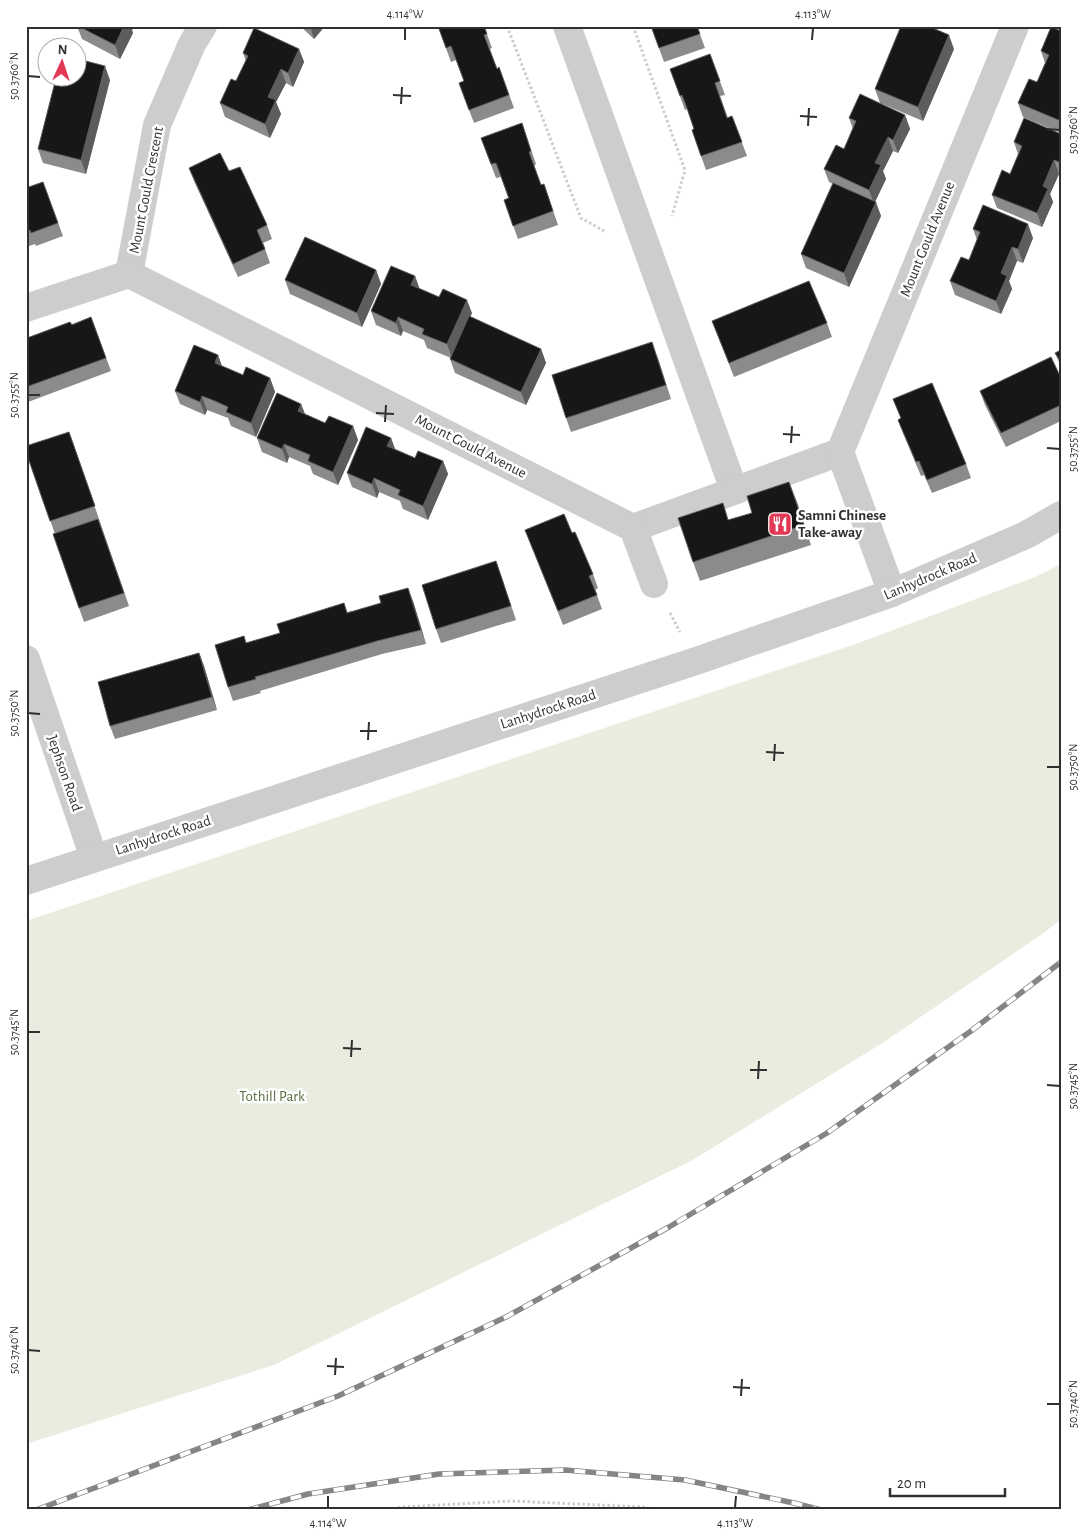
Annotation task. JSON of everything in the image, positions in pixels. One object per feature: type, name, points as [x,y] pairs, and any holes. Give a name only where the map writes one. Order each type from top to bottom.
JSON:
[{"type":"street","name":"Mount Gould Crescent","points":[[129,274],[157,125],[192,44],[203,26]]},
{"type":"street","points":[[567,26],[734,490]]},
{"type":"street","name":"Mount Gould Avenue","points":[[840,452],[1015,26]]},
{"type":"street","points":[[26,308],[129,274]]},
{"type":"street","name":"Mount Gould Avenue","points":[[129,274],[633,528]]},
{"type":"street","points":[[654,584],[633,528],[840,452],[892,593]]},
{"type":"street","name":"Lanhydrock Road","points":[[26,881],[696,661],[892,593],[1026,535],[1061,515]]},
{"type":"street","name":"Jephson Road","points":[[26,659],[94,858]]},
{"type":"path","points":[[654,584],[696,661]]},
{"type":"path","points":[[388,1510],[402,1507],[512,1501],[656,1510]]},
{"type":"green space","name":"Tothill Park","points":[[1061,564],[1061,919],[1045,932],[884,1042],[691,1161],[274,1365],[26,1444],[26,921],[853,645],[1035,577]]},
{"type":"building","points":[[78,26],[124,26],[115,45]]},
{"type":"building","points":[[438,26],[484,26],[487,34],[484,35],[497,69],[499,67],[509,95],[469,110],[459,83],[464,81],[451,46],[446,48]]},
{"type":"building","points":[[651,26],[697,26],[700,34],[659,48]]},
{"type":"building","points":[[901,26],[928,26],[949,35],[918,107],[875,89]]},
{"type":"building","points":[[1051,27],[1061,31],[1061,121],[1018,103],[1029,79],[1037,82],[1049,55],[1041,51]]},
{"type":"building","points":[[254,28],[299,49],[288,73],[281,69],[268,97],[276,100],[265,124],[220,103],[231,79],[236,81],[248,56],[243,53]]},
{"type":"building","points":[[710,54],[720,81],[715,83],[727,118],[732,116],[742,142],[701,156],[688,111],[670,69]]},
{"type":"building","points":[[88,62],[105,66],[81,160],[38,149],[53,88],[88,88]]},
{"type":"building","points":[[860,94],[905,115],[893,140],[888,137],[875,163],[881,165],[869,190],[824,169],[836,145],[844,149],[856,121],[849,118]]},
{"type":"building","points":[[1024,118],[1061,134],[1061,159],[1059,162],[1054,160],[1043,186],[1048,189],[1037,213],[992,195],[1002,170],[1010,174],[1022,146],[1014,142]]},
{"type":"building","points":[[522,123],[531,151],[529,152],[541,185],[544,184],[553,211],[513,226],[504,200],[509,198],[496,163],[491,164],[481,138]]},
{"type":"building","points":[[220,153],[229,171],[240,167],[267,225],[257,230],[265,249],[233,264],[189,168]]},
{"type":"building","points":[[43,182],[58,223],[31,233],[30,230],[26,232],[26,188]]},
{"type":"building","points":[[833,183],[876,202],[844,273],[801,254]]},
{"type":"building","points":[[983,205],[1028,224],[1018,249],[1012,247],[1001,273],[1007,276],[996,301],[950,281],[961,257],[969,260],[980,232],[973,229]]},
{"type":"building","points":[[305,237],[376,270],[357,313],[285,280]]},
{"type":"building","points":[[391,266],[415,276],[411,285],[439,297],[443,289],[467,300],[447,344],[422,334],[424,329],[398,317],[396,323],[371,311]]},
{"type":"building","points":[[809,281],[827,323],[729,363],[712,321]]},
{"type":"building","points":[[469,316],[541,349],[521,392],[450,359]]},
{"type":"building","points":[[91,317],[106,358],[26,387],[27,338],[70,322],[72,325]]},
{"type":"building","points":[[652,342],[666,385],[566,418],[552,375]]},
{"type":"building","points":[[194,345],[218,355],[215,363],[243,375],[246,367],[270,378],[251,423],[226,412],[228,407],[215,401],[202,396],[200,402],[175,391]]},
{"type":"building","points":[[1061,350],[1061,362],[1055,353]]},
{"type":"building","points":[[1051,357],[1061,378],[1061,405],[1001,433],[980,391]]},
{"type":"building","points":[[932,383],[966,464],[927,480],[919,461],[916,462],[898,420],[901,418],[893,399]]},
{"type":"building","points":[[277,393],[301,404],[298,411],[325,423],[329,416],[353,426],[333,472],[308,461],[310,455],[284,444],[282,449],[257,438]]},
{"type":"building","points":[[366,427],[391,438],[387,446],[415,458],[418,451],[443,461],[423,506],[398,495],[400,490],[374,478],[372,484],[347,473]]},
{"type":"building","points":[[69,432],[95,506],[50,521],[26,452],[26,446]]},
{"type":"building","points":[[789,482],[804,525],[693,562],[678,518],[723,503],[728,520],[752,513],[747,496]]},
{"type":"building","points":[[564,514],[572,533],[575,532],[593,574],[589,576],[597,595],[558,611],[525,530]]},
{"type":"building","points":[[98,519],[124,593],[79,608],[53,534]]},
{"type":"building","points":[[496,561],[511,606],[436,629],[422,585]]},
{"type":"building","points":[[408,588],[421,630],[255,677],[256,679],[228,687],[215,645],[244,636],[246,643],[280,633],[277,624],[344,603],[347,613],[381,603],[379,596]]},
{"type":"building","points":[[199,653],[212,697],[110,726],[98,682]]},
{"type":"railway","points":[[36,1510],[338,1396],[506,1317],[669,1227],[827,1133],[971,1031],[1061,962]]},
{"type":"railway","points":[[248,1510],[308,1494],[439,1474],[565,1470],[685,1480],[821,1510]]},
{"type":"place","name":"Samni Chinese Take-away","points":[[780,524]]}]
